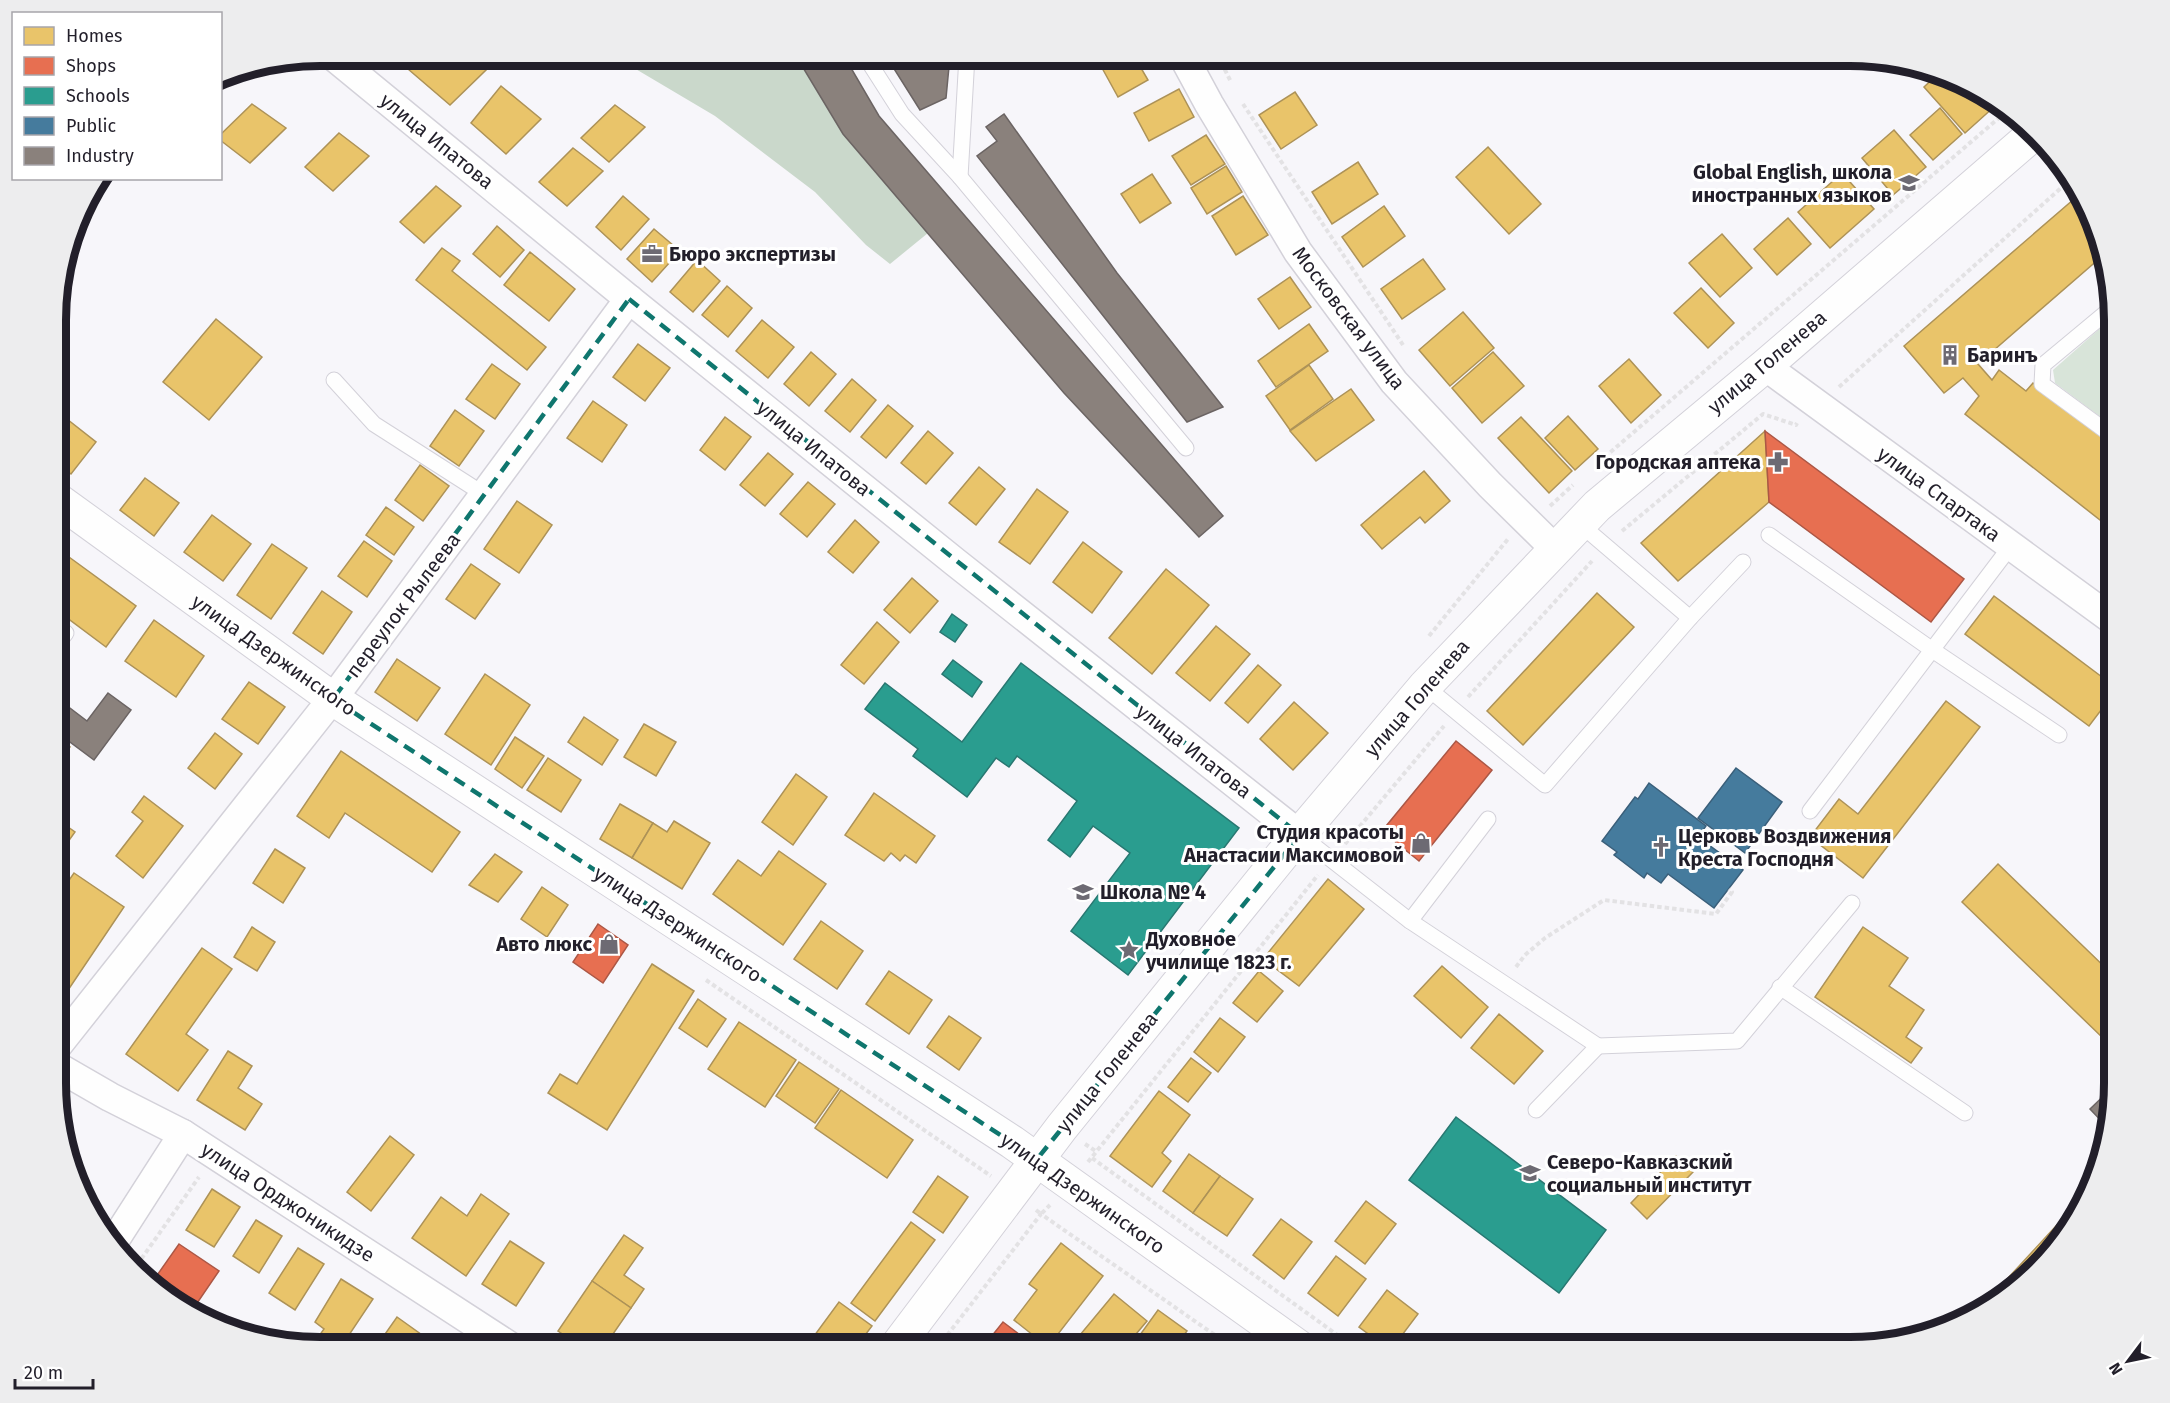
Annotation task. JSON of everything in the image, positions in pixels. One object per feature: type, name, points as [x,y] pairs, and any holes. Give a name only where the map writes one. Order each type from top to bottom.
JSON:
[{"type":"main road","name":"улица Голенева","points":[[904,1337],[1037,1159],[1300,835],[1425,686],[1598,506],[1639,469],[1765,366],[2028,138]]},
{"type":"main road","name":"улица Дзержинского","points":[[66,506],[333,699],[1037,1159],[1285,1337]]},
{"type":"street","name":"улица Ипатова","points":[[345,66],[955,562],[1300,835]]},
{"type":"street","name":"Московская улица","points":[[1188,66],[1298,252],[1394,382],[1490,485],[1555,549]]},
{"type":"street","name":"переулок Рылеева","points":[[66,1035],[333,699],[629,299]]},
{"type":"street","name":"улица Спартака","points":[[1765,366],[2104,614]]},
{"type":"street","name":"улица Орджоникидзе","points":[[66,1072],[183,1134],[496,1337]]},
{"type":"street","points":[[118,1236],[183,1134]]},
{"type":"lane","points":[[871,66],[902,114],[960,177],[1185,448]]},
{"type":"lane","points":[[960,177],[966,66]]},
{"type":"lane","points":[[2104,315],[2043,365],[2042,384],[2104,430]]},
{"type":"lane","points":[[334,380],[374,424],[485,495]]},
{"type":"lane","points":[[1580,524],[1690,618]]},
{"type":"lane","points":[[1769,535],[1931,650],[2059,735]]},
{"type":"lane","points":[[1810,811],[2010,547]]},
{"type":"lane","points":[[1425,686],[1545,785],[1690,618],[1743,562]]},
{"type":"lane","points":[[1410,921],[1488,819]]},
{"type":"lane","points":[[1300,835],[1410,921],[1598,1046],[1737,1041],[1852,903]]},
{"type":"lane","points":[[1780,987],[1965,1113]]},
{"type":"lane","points":[[1536,1110],[1598,1046]]},
{"type":"path","points":[[1223,66],[1235,92]]},
{"type":"path","points":[[1242,102],[1404,346]]},
{"type":"path","points":[[1622,531],[1763,414],[1796,425],[2065,185]]},
{"type":"path","points":[[1504,985],[1525,955],[1545,938],[1604,900],[1716,914],[1732,892],[1729,889]]},
{"type":"path","points":[[1092,1158],[1340,1337]]},
{"type":"path","points":[[140,1263],[200,1175],[210,1180]]},
{"type":"path","points":[[946,1337],[1041,1214],[1218,1337]]},
{"type":"highlighted area","points":[[629,299],[1300,835],[1037,1159],[333,699]]},
{"type":"shaded area","points":[[2104,325],[2104,420],[2055,383],[2053,370]]},
{"type":"green space","points":[[632,66],[802,66],[843,134],[928,233],[890,264],[866,245],[815,192],[715,116]]},
{"type":"building: Homes","points":[[411,66],[481,66],[486,70],[450,105],[408,69]]},
{"type":"building: Homes","points":[[1101,66],[1140,66],[1148,80],[1118,97]]},
{"type":"building: Homes","points":[[1932,79],[1962,92],[1991,109],[1965,133],[1924,87]]},
{"type":"building: Homes","points":[[501,86],[541,119],[506,154],[471,123]]},
{"type":"building: Homes","points":[[1179,89],[1194,117],[1149,141],[1134,113]]},
{"type":"building: Homes","points":[[1295,92],[1317,125],[1281,149],[1259,115]]},
{"type":"building: Homes","points":[[252,104],[286,128],[250,163],[222,142],[222,133]]},
{"type":"building: Homes","points":[[615,105],[645,127],[609,162],[581,138]]},
{"type":"building: Homes","points":[[1940,108],[1962,134],[1933,160],[1910,135]]},
{"type":"building: Homes","points":[[1894,130],[1926,167],[1893,195],[1862,158]]},
{"type":"building: Homes","points":[[339,133],[369,156],[333,191],[305,167]]},
{"type":"building: Homes","points":[[1206,135],[1225,164],[1191,185],[1172,156]]},
{"type":"building: Homes","points":[[1488,147],[1541,204],[1509,234],[1456,177]]},
{"type":"building: Homes","points":[[573,148],[603,171],[567,206],[539,182]]},
{"type":"building: Homes","points":[[1358,162],[1378,194],[1332,224],[1312,192]]},
{"type":"building: Homes","points":[[1226,166],[1242,192],[1207,214],[1191,188]]},
{"type":"building: Homes","points":[[1842,173],[1874,209],[1830,248],[1798,212]]},
{"type":"building: Homes","points":[[1152,174],[1171,203],[1140,223],[1121,194]]},
{"type":"building: Homes","points":[[436,186],[461,206],[424,243],[400,222]]},
{"type":"building: Homes","points":[[623,196],[649,219],[621,250],[596,227]]},
{"type":"building: Homes","points":[[1243,196],[1268,235],[1236,255],[1212,216]]},
{"type":"building: Homes","name":"Баринъ","points":[[2073,200],[2091,238],[2097,261],[1978,364],[1992,380],[1999,370],[2026,391],[2033,383],[2104,438],[2104,523],[1965,414],[1979,396],[1963,378],[1944,393],[1904,346]]},
{"type":"building: Homes","points":[[1384,206],[1405,236],[1363,267],[1342,237]]},
{"type":"building: Homes","points":[[1788,218],[1811,244],[1777,275],[1754,249]]},
{"type":"building: Homes","points":[[497,226],[524,250],[500,277],[473,254]]},
{"type":"building: Homes","points":[[654,229],[680,251],[652,282],[627,259]]},
{"type":"building: Homes","points":[[1722,234],[1752,268],[1720,297],[1689,263]]},
{"type":"building: Homes","points":[[442,248],[460,261],[452,271],[546,347],[527,370],[416,280]]},
{"type":"building: Homes","points":[[530,252],[575,289],[549,321],[504,285]]},
{"type":"building: Homes","points":[[1423,259],[1445,289],[1402,319],[1381,289]]},
{"type":"building: Homes","points":[[697,260],[720,281],[693,312],[670,292]]},
{"type":"building: Homes","points":[[1290,277],[1311,307],[1279,329],[1258,299]]},
{"type":"building: Homes","points":[[727,286],[752,308],[728,337],[702,315]]},
{"type":"building: Homes","points":[[1701,288],[1734,323],[1708,348],[1674,313]]},
{"type":"building: Homes","points":[[1463,312],[1494,348],[1450,386],[1419,350]]},
{"type":"building: Homes","points":[[216,319],[262,357],[209,420],[163,382]]},
{"type":"building: Homes","points":[[762,320],[794,347],[768,378],[736,351]]},
{"type":"building: Homes","points":[[1309,324],[1328,351],[1276,387],[1258,361]]},
{"type":"building: Homes","points":[[638,344],[670,368],[645,401],[613,377]]},
{"type":"building: Homes","points":[[811,352],[836,374],[809,406],[784,384]]},
{"type":"building: Homes","points":[[1493,352],[1524,386],[1482,423],[1452,388]]},
{"type":"building: Homes","points":[[1629,359],[1661,395],[1631,423],[1599,386]]},
{"type":"building: Homes","points":[[492,364],[520,384],[495,419],[466,399]]},
{"type":"building: Homes","points":[[1309,365],[1333,399],[1290,430],[1266,396]]},
{"type":"building: Homes","points":[[852,379],[876,400],[850,432],[825,411]]},
{"type":"building: Homes","points":[[1351,389],[1374,420],[1316,461],[1290,431]]},
{"type":"building: Homes","points":[[593,401],[627,425],[602,462],[567,438]]},
{"type":"building: Homes","points":[[888,405],[913,426],[886,458],[861,437]]},
{"type":"building: Homes","points":[[455,410],[484,431],[459,466],[430,446]]},
{"type":"building: Homes","points":[[1568,416],[1598,449],[1575,470],[1545,438]]},
{"type":"building: Homes","points":[[725,417],[751,437],[725,470],[700,450]]},
{"type":"building: Homes","points":[[1521,417],[1572,471],[1549,493],[1498,438]]},
{"type":"building: Homes","points":[[66,418],[96,442],[71,474],[66,470]]},
{"type":"building: Homes","points":[[928,431],[953,453],[926,484],[901,463]]},
{"type":"building: Homes","points":[[1765,431],[1769,502],[1678,581],[1641,543]]},
{"type":"building: Homes","points":[[768,453],[793,474],[765,506],[740,485]]},
{"type":"building: Homes","points":[[420,465],[449,486],[423,521],[395,500]]},
{"type":"building: Homes","points":[[979,467],[1005,489],[976,525],[949,503]]},
{"type":"building: Homes","points":[[1424,471],[1450,501],[1425,523],[1420,517],[1382,549],[1361,525]]},
{"type":"building: Homes","points":[[145,478],[179,503],[154,536],[120,510]]},
{"type":"building: Homes","points":[[808,482],[835,504],[807,537],[780,514]]},
{"type":"building: Homes","points":[[1037,489],[1068,512],[1030,564],[999,542]]},
{"type":"building: Homes","points":[[517,501],[552,525],[519,573],[484,549]]},
{"type":"building: Homes","points":[[386,507],[414,527],[394,555],[366,535]]},
{"type":"building: Homes","points":[[212,515],[251,544],[223,581],[184,552]]},
{"type":"building: Homes","points":[[855,520],[879,542],[853,573],[828,552]]},
{"type":"building: Homes","points":[[364,541],[392,561],[367,597],[338,576]]},
{"type":"building: Homes","points":[[1083,542],[1122,572],[1092,613],[1053,582]]},
{"type":"building: Homes","points":[[272,544],[307,568],[271,619],[237,595]]},
{"type":"building: Homes","points":[[66,555],[136,606],[106,647],[66,617]]},
{"type":"building: Homes","points":[[471,564],[500,584],[475,619],[446,599]]},
{"type":"building: Homes","points":[[1166,569],[1209,605],[1152,674],[1109,638]]},
{"type":"building: Homes","points":[[912,578],[938,601],[910,633],[884,610]]},
{"type":"building: Homes","points":[[322,591],[352,612],[323,654],[293,633]]},
{"type":"building: Homes","points":[[1597,593],[1634,627],[1523,745],[1487,711]]},
{"type":"building: Homes","points":[[1994,596],[2104,678],[2104,706],[2089,726],[1965,634]]},
{"type":"building: Homes","points":[[154,620],[204,656],[176,697],[125,661]]},
{"type":"building: Homes","points":[[877,622],[899,642],[864,684],[841,665]]},
{"type":"building: Homes","points":[[1216,626],[1250,654],[1210,701],[1176,673]]},
{"type":"building: Homes","points":[[397,659],[440,688],[417,721],[375,692]]},
{"type":"building: Homes","points":[[1258,665],[1281,685],[1248,723],[1225,703]]},
{"type":"building: Homes","points":[[485,674],[530,705],[491,765],[445,734]]},
{"type":"building: Homes","points":[[249,682],[285,707],[258,744],[222,719]]},
{"type":"building: Homes","points":[[1946,701],[1980,727],[1863,878],[1810,837],[1839,799],[1858,814]]},
{"type":"building: Homes","points":[[1294,702],[1328,733],[1293,770],[1260,739]]},
{"type":"building: Homes","points":[[584,717],[618,740],[602,765],[568,742]]},
{"type":"building: Homes","points":[[644,724],[676,742],[656,776],[624,757]]},
{"type":"building: Homes","points":[[215,733],[242,754],[215,789],[188,768]]},
{"type":"building: Homes","points":[[515,737],[544,756],[522,788],[495,769]]},
{"type":"building: Homes","points":[[341,751],[460,832],[432,872],[345,813],[329,838],[297,816]]},
{"type":"building: Homes","points":[[548,758],[581,780],[561,812],[527,790]]},
{"type":"building: Homes","points":[[796,774],[827,797],[793,845],[762,822]]},
{"type":"building: Homes","points":[[874,793],[935,836],[916,863],[905,855],[900,861],[891,853],[884,861],[845,835]]},
{"type":"building: Homes","points":[[144,796],[183,826],[143,878],[116,856],[143,821],[132,812]]},
{"type":"building: Homes","points":[[620,804],[653,823],[632,858],[600,839]]},
{"type":"building: Homes","points":[[674,821],[710,843],[682,889],[632,858],[653,823],[667,832]]},
{"type":"building: Homes","points":[[66,826],[75,832],[66,845]]},
{"type":"building: Homes","points":[[275,849],[305,868],[283,903],[253,883]]},
{"type":"building: Homes","points":[[779,851],[826,884],[783,945],[713,894],[738,860],[761,876]]},
{"type":"building: Homes","points":[[495,854],[522,872],[498,902],[469,885]]},
{"type":"building: Homes","points":[[1998,864],[2104,966],[2104,1039],[1962,902]]},
{"type":"building: Homes","points":[[74,873],[124,907],[66,993],[66,884]]},
{"type":"building: Homes","points":[[1328,879],[1364,909],[1299,986],[1263,959]]},
{"type":"building: Homes","points":[[542,887],[568,905],[547,937],[521,919]]},
{"type":"building: Homes","points":[[821,921],[863,951],[837,989],[794,959]]},
{"type":"building: Homes","points":[[252,927],[275,942],[257,971],[234,957]]},
{"type":"building: Homes","points":[[1863,927],[1908,958],[1889,986],[1924,1010],[1906,1037],[1922,1048],[1911,1063],[1815,997]]},
{"type":"building: Homes","points":[[202,948],[232,969],[186,1034],[208,1050],[178,1091],[126,1054]]},
{"type":"building: Homes","points":[[652,964],[694,991],[607,1130],[548,1093],[560,1074],[577,1084]]},
{"type":"building: Homes","points":[[1442,966],[1488,1007],[1461,1038],[1414,996]]},
{"type":"building: Homes","points":[[889,971],[932,1000],[909,1034],[866,1004]]},
{"type":"building: Homes","points":[[1259,971],[1283,991],[1257,1022],[1233,1003]]},
{"type":"building: Homes","points":[[698,999],[726,1019],[707,1047],[679,1028]]},
{"type":"building: Homes","points":[[1499,1014],[1543,1051],[1514,1084],[1471,1048]]},
{"type":"building: Homes","points":[[949,1016],[981,1038],[959,1070],[927,1047]]},
{"type":"building: Homes","points":[[1220,1018],[1245,1037],[1218,1072],[1194,1052]]},
{"type":"building: Homes","points":[[739,1022],[796,1060],[765,1107],[708,1069]]},
{"type":"building: Homes","points":[[228,1051],[252,1066],[238,1088],[262,1104],[245,1130],[197,1100]]},
{"type":"building: Homes","points":[[1191,1058],[1211,1073],[1188,1102],[1168,1087]]},
{"type":"building: Homes","points":[[799,1062],[839,1089],[815,1123],[776,1096]]},
{"type":"building: Homes","points":[[841,1090],[913,1140],[887,1178],[815,1128]]},
{"type":"building: Homes","points":[[1159,1091],[1190,1115],[1162,1153],[1171,1161],[1152,1187],[1110,1156]]},
{"type":"building: Homes","points":[[390,1136],[414,1155],[371,1211],[347,1192]]},
{"type":"building: Homes","points":[[1189,1154],[1220,1176],[1193,1213],[1163,1191]]},
{"type":"building: Homes","points":[[1676,1156],[1693,1172],[1647,1219],[1631,1203]]},
{"type":"building: Homes","points":[[938,1176],[968,1197],[943,1233],[913,1212]]},
{"type":"building: Homes","points":[[1220,1176],[1253,1199],[1227,1236],[1193,1213]]},
{"type":"building: Homes","points":[[212,1189],[240,1207],[214,1247],[186,1230]]},
{"type":"building: Homes","points":[[481,1194],[509,1214],[466,1276],[412,1238],[441,1197],[467,1216]]},
{"type":"building: Homes","points":[[1366,1201],[1396,1224],[1365,1264],[1335,1241]]},
{"type":"building: Homes","points":[[2068,1212],[2030,1263],[1998,1289]]},
{"type":"building: Homes","points":[[1281,1219],[1312,1242],[1284,1279],[1253,1255]]},
{"type":"building: Homes","points":[[256,1220],[282,1236],[259,1273],[233,1256]]},
{"type":"building: Homes","points":[[911,1222],[935,1240],[875,1321],[851,1303]]},
{"type":"building: Homes","points":[[624,1235],[643,1248],[624,1275],[644,1289],[631,1308],[592,1281]]},
{"type":"building: Homes","points":[[510,1241],[544,1263],[516,1306],[482,1284]]},
{"type":"building: Homes","points":[[1061,1243],[1103,1276],[1056,1337],[1035,1337],[1014,1320],[1037,1290],[1029,1284]]},
{"type":"building: Homes","points":[[298,1248],[324,1264],[295,1310],[269,1293]]},
{"type":"building: Homes","points":[[1336,1256],[1366,1279],[1338,1316],[1308,1293]]},
{"type":"building: Homes","points":[[341,1279],[373,1299],[348,1337],[318,1337],[324,1329],[315,1322]]},
{"type":"building: Homes","points":[[592,1281],[631,1308],[611,1337],[567,1337],[558,1331]]},
{"type":"building: Homes","points":[[1387,1290],[1418,1314],[1401,1337],[1372,1337],[1359,1327]]},
{"type":"building: Homes","points":[[1114,1294],[1147,1321],[1133,1337],[1078,1337]]},
{"type":"building: Homes","points":[[839,1302],[872,1326],[864,1337],[813,1337]]},
{"type":"building: Homes","points":[[1158,1310],[1187,1331],[1182,1337],[1138,1337]]},
{"type":"building: Homes","points":[[397,1317],[422,1335],[420,1337],[383,1337]]},
{"type":"building: Shops","points":[[1765,431],[1964,579],[1931,622],[1769,502]]},
{"type":"building: Shops","points":[[1456,741],[1492,770],[1419,861],[1382,831]]},
{"type":"building: Shops","points":[[598,924],[628,945],[603,983],[573,962]]},
{"type":"building: Shops","points":[[179,1244],[219,1271],[196,1305],[156,1277]]},
{"type":"building: Shops","points":[[1003,1322],[1023,1337],[991,1337]]},
{"type":"building: Schools","points":[[952,614],[967,625],[955,642],[940,632]]},
{"type":"building: Schools","points":[[953,660],[982,682],[972,697],[942,674]]},
{"type":"building: Schools","points":[[1021,663],[1239,828],[1128,975],[1071,931],[1130,853],[1093,826],[1070,857],[1048,840],[1077,801],[1017,756],[1009,767],[996,758],[967,797],[913,756],[918,749],[865,709],[885,683],[962,742]]},
{"type":"building: Schools","name":"Северо-Кавказский социальный институт","points":[[1456,1117],[1606,1230],[1559,1293],[1409,1180]]},
{"type":"building: Public","points":[[1736,768],[1782,802],[1745,853],[1698,818]]},
{"type":"building: Public","name":"Церковь Воздвижения Креста Господня","points":[[1649,783],[1706,826],[1698,837],[1743,870],[1714,908],[1668,874],[1661,883],[1647,873],[1644,878],[1614,855],[1617,852],[1602,841],[1635,797],[1638,799]]},
{"type":"building: Industry","points":[[802,66],[850,66],[879,116],[1223,516],[1199,537],[1064,393],[843,134]]},
{"type":"building: Industry","points":[[892,66],[949,66],[946,98],[920,110]]},
{"type":"building: Industry","points":[[1004,114],[1117,273],[1223,407],[1187,422],[977,156],[997,141],[986,127]]},
{"type":"building: Industry","points":[[108,693],[131,710],[94,760],[66,739],[66,705],[87,721]]},
{"type":"building: Industry","points":[[2103,1096],[2101,1121],[2090,1109]]},
{"type":"place","name":"Global English, школа иностранных языков","points":[[1909,183]]},
{"type":"place","name":"Бюро экспертизы","points":[[652,254]]},
{"type":"place","name":"Баринъ","points":[[1950,355]]},
{"type":"place","name":"Городская аптека","points":[[1778,462]]},
{"type":"place","name":"Студия красоты Анастасии Максимовой","points":[[1421,843]]},
{"type":"place","name":"Церковь Воздвижения Креста Господня","points":[[1661,847]]},
{"type":"place","name":"Школа № 4","points":[[1083,892]]},
{"type":"place","name":"Авто люкс","points":[[609,944]]},
{"type":"place","name":"Духовное училище 1823 г.","points":[[1129,950]]},
{"type":"place","name":"Северо-Кавказский социальный институт","points":[[1530,1173]]}]
